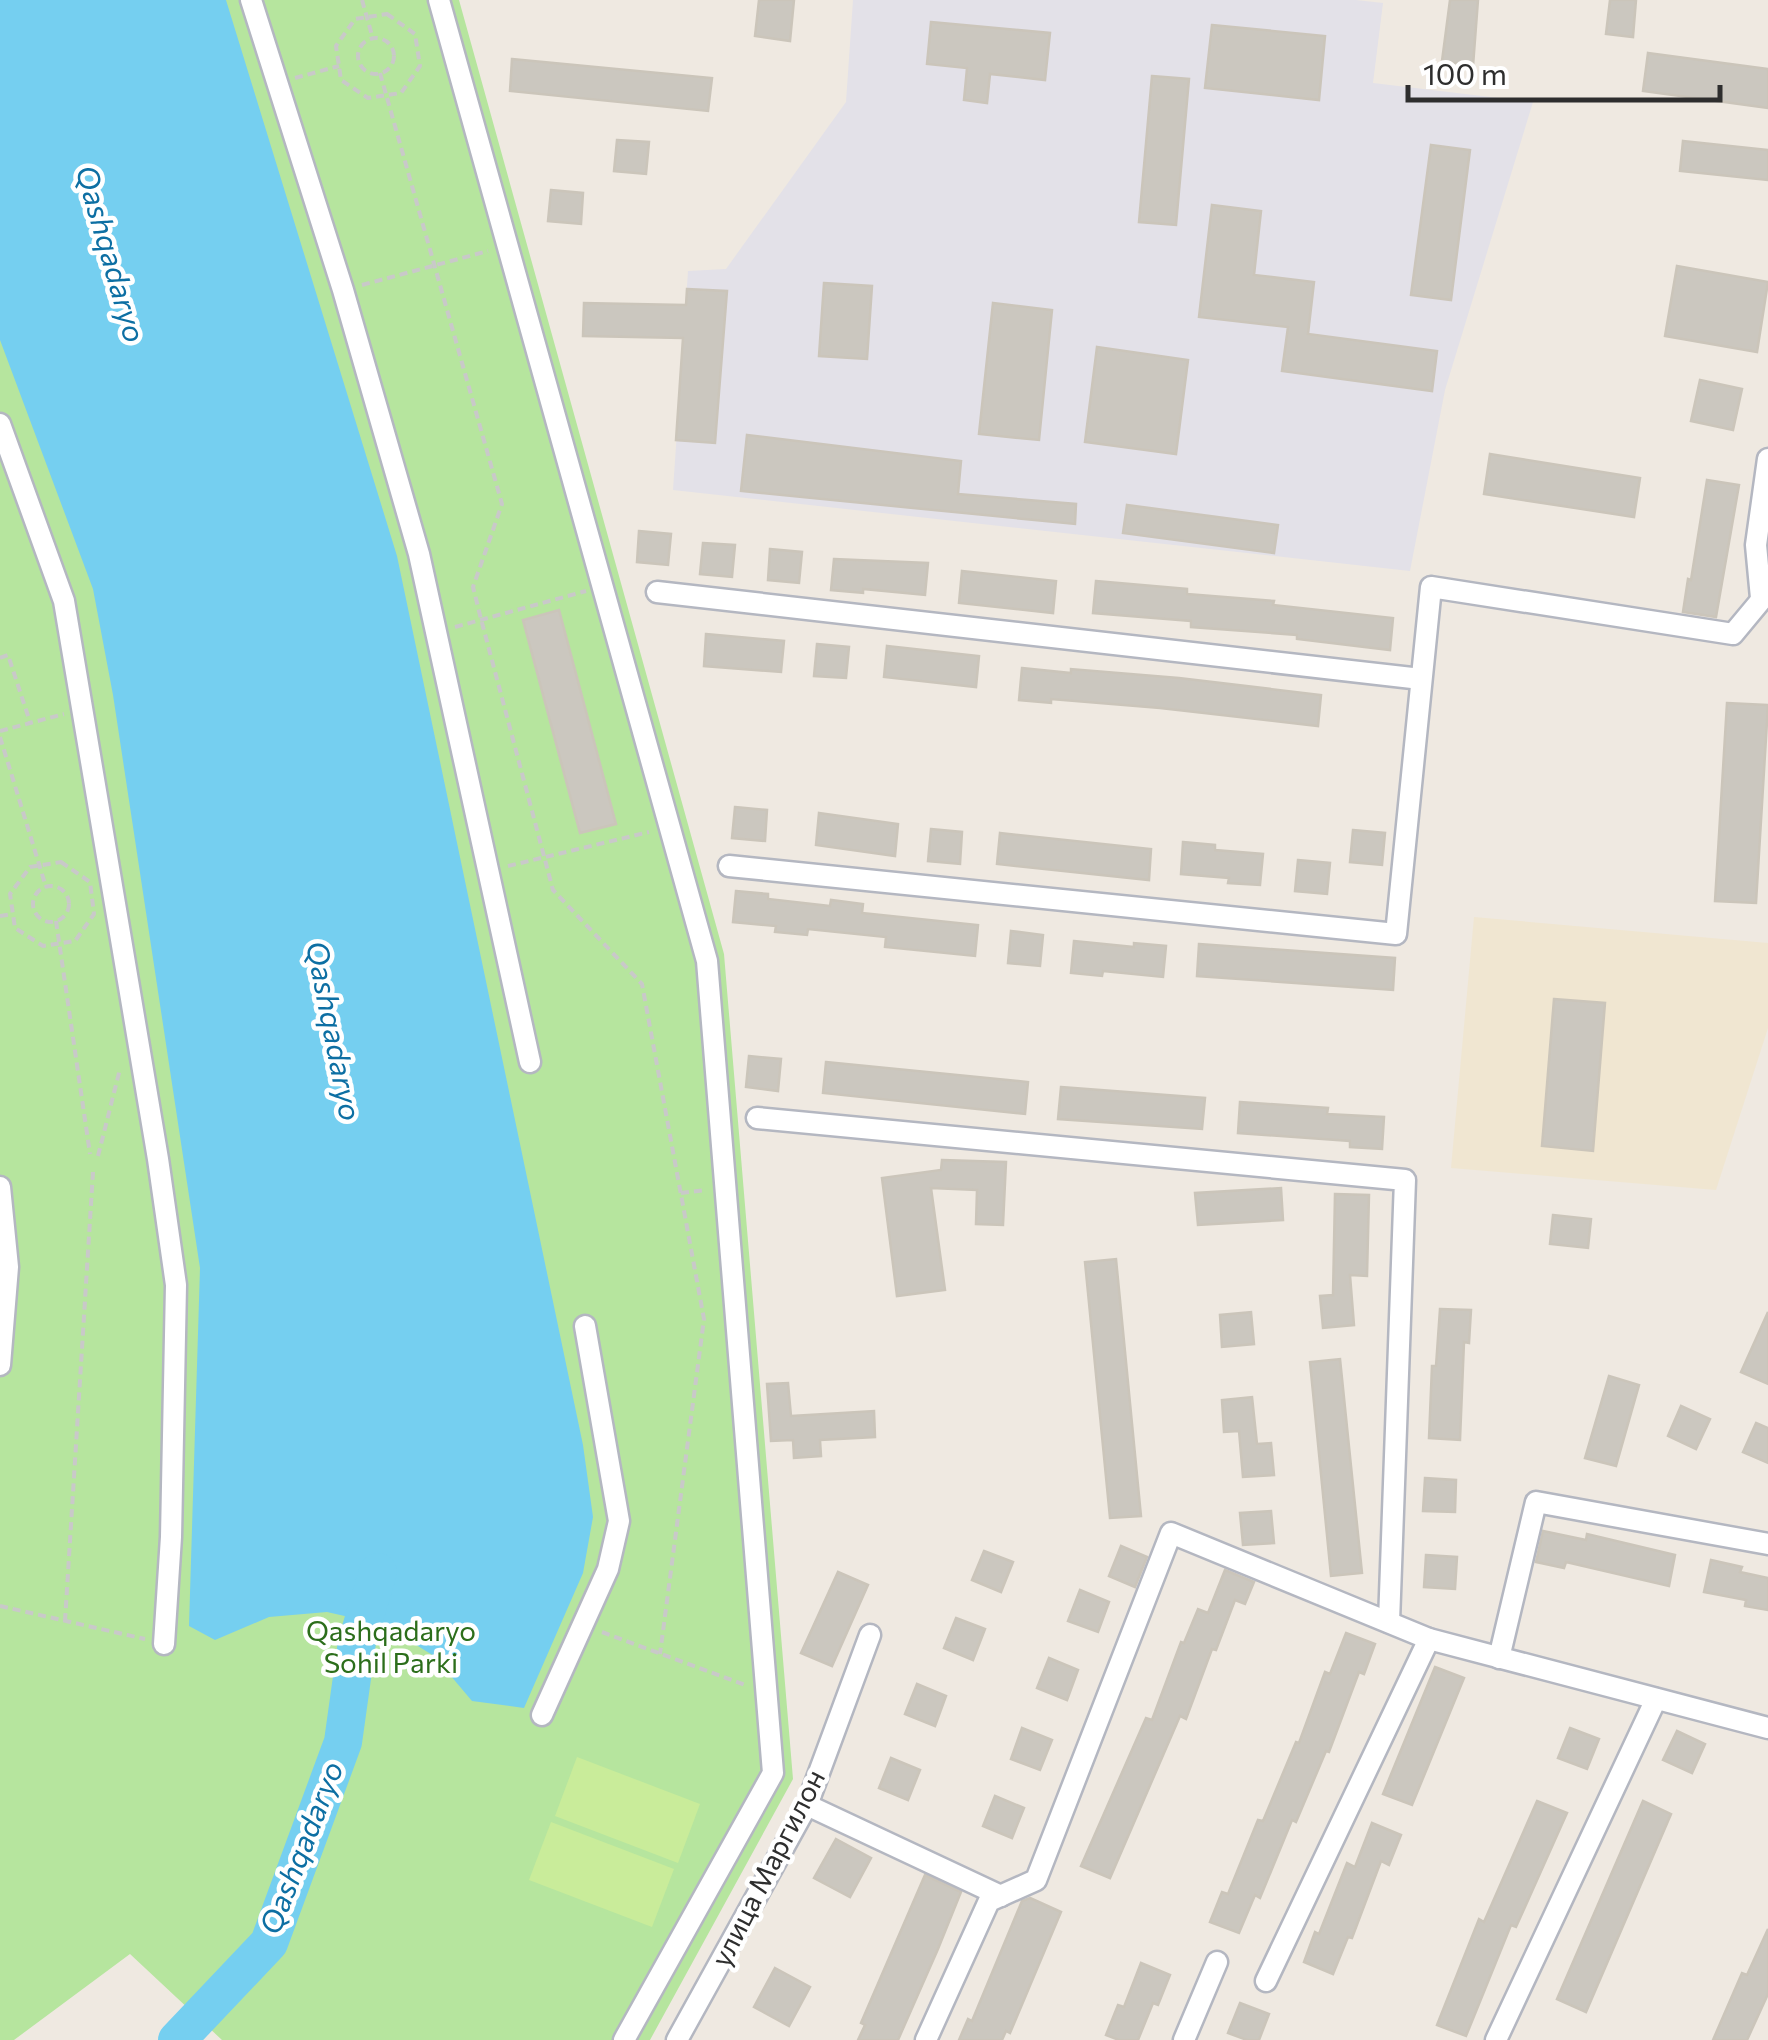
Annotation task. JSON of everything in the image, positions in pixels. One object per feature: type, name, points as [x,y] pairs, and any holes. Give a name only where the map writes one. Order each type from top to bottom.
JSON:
[{"type":"street","points":[[251,0],[343,290],[419,554],[530,1062]]},
{"type":"street","points":[[438,0],[707,961],[773,1774],[624,2040]]},
{"type":"street","points":[[0,424],[64,601],[176,1286],[171,1537],[164,1644]]},
{"type":"street","points":[[729,866],[1396,934],[1430,587],[1734,634],[1764,595],[1756,544],[1768,459]]},
{"type":"street","points":[[656,592],[1421,680]]},
{"type":"street","points":[[757,1118],[1405,1180],[1389,1622]]},
{"type":"street","points":[[0,1186],[8,1267],[0,1365]]},
{"type":"street","points":[[542,1716],[608,1570],[619,1521],[585,1326]]},
{"type":"street","points":[[1499,1658],[1536,1502],[1768,1544]]},
{"type":"street","points":[[926,2040],[989,1901],[1036,1880],[1171,1534],[1428,1640],[1768,1728]]},
{"type":"street","name":"улица Маргилон","points":[[677,2040],[808,1805],[870,1635]]},
{"type":"street","points":[[1266,1981],[1428,1640]]},
{"type":"street","points":[[1496,2040],[1656,1699]]},
{"type":"street","points":[[808,1805],[1001,1896]]},
{"type":"street","points":[[1184,2040],[1217,1962]]},
{"type":"path","points":[[362,0],[373,38]]},
{"type":"path","points":[[387,14],[415,34],[420,66],[401,93],[368,98],[340,80],[338,66],[336,46],[355,19],[387,14]]},
{"type":"path","points":[[381,37],[392,46],[395,61],[387,72],[372,74],[360,66],[358,51],[366,40],[373,38],[381,37]]},
{"type":"path","points":[[277,83],[338,66]]},
{"type":"path","points":[[380,73],[502,504],[473,586],[481,620],[553,890],[642,984],[704,1319],[660,1654]]},
{"type":"path","points":[[343,290],[507,246]]},
{"type":"path","points":[[436,632],[602,586]]},
{"type":"path","points":[[0,658],[8,656],[30,722]]},
{"type":"path","points":[[46,887],[0,734],[83,709]]},
{"type":"path","points":[[488,870],[670,828]]},
{"type":"path","points":[[62,862],[90,882],[94,914],[76,942],[43,946],[15,928],[12,914],[10,894],[30,867],[62,862]]},
{"type":"path","points":[[56,885],[67,894],[69,909],[62,920],[46,922],[34,915],[32,899],[40,888],[46,887],[56,885]]},
{"type":"path","points":[[0,916],[12,914]]},
{"type":"path","points":[[56,922],[90,1154]]},
{"type":"path","points":[[98,1156],[121,1067]]},
{"type":"path","points":[[66,1621],[93,1172]]},
{"type":"path","points":[[680,1193],[725,1188]]},
{"type":"path","points":[[0,1606],[164,1644]]},
{"type":"path","points":[[581,1624],[766,1694]]},
{"type":"shaded area","points":[[853,0],[1383,3],[1373,83],[1533,102],[1445,390],[1410,571],[673,490],[688,271],[726,269],[846,102]]},
{"type":"shaded area","points":[[1474,917],[1768,943],[1768,1028],[1716,1190],[1451,1168]]},
{"type":"green space","name":"Qashqadaryo Sohil Parki","points":[[0,0],[459,0],[724,954],[793,1779],[650,2040],[222,2040],[130,1954],[14,2040],[0,2040]]},
{"type":"green space","points":[[577,1757],[700,1804],[678,1863],[555,1816]]},
{"type":"green space","points":[[551,1822],[674,1869],[652,1927],[529,1880]]},
{"type":"water","points":[[0,0],[226,0],[397,556],[583,1445],[593,1517],[583,1573],[524,1708],[472,1701],[434,1656],[384,1625],[327,1612],[269,1617],[215,1640],[189,1626],[200,1268],[113,695],[93,589],[0,340]]},
{"type":"building","points":[[759,0],[794,0],[790,41],[755,36]]},
{"type":"building","points":[[1450,0],[1478,0],[1473,66],[1442,61]]},
{"type":"building","points":[[1610,0],[1636,0],[1633,37],[1606,34]]},
{"type":"building","points":[[931,22],[1050,33],[1045,80],[990,74],[987,103],[964,100],[967,68],[927,64]]},
{"type":"building","points":[[1212,25],[1325,36],[1319,100],[1205,88]]},
{"type":"building","points":[[1648,53],[1768,69],[1768,108],[1643,91]]},
{"type":"building","points":[[512,59],[712,78],[708,111],[510,91]]},
{"type":"building","points":[[1152,76],[1189,79],[1176,225],[1139,222]]},
{"type":"building","points":[[617,140],[649,142],[646,174],[614,171]]},
{"type":"building","points":[[1683,141],[1768,150],[1768,180],[1680,171]]},
{"type":"building","points":[[1431,145],[1470,150],[1451,300],[1411,295]]},
{"type":"building","points":[[551,190],[583,193],[581,224],[548,221]]},
{"type":"building","points":[[1212,205],[1261,211],[1254,275],[1314,282],[1308,334],[1437,351],[1432,391],[1282,371],[1288,327],[1199,317]]},
{"type":"building","points":[[1677,266],[1768,282],[1757,352],[1665,336]]},
{"type":"building","points":[[824,283],[872,286],[867,359],[819,356]]},
{"type":"building","points":[[687,289],[727,291],[715,443],[676,440],[683,338],[583,336],[584,303],[686,305]]},
{"type":"building","points":[[993,303],[1052,310],[1039,440],[979,434]]},
{"type":"building","points":[[1097,347],[1188,360],[1176,454],[1085,442]]},
{"type":"building","points":[[1700,380],[1742,389],[1733,430],[1691,421]]},
{"type":"building","points":[[747,435],[961,461],[958,494],[1076,504],[1075,524],[741,491]]},
{"type":"building","points":[[1490,454],[1640,478],[1634,517],[1484,494]]},
{"type":"building","points":[[1707,480],[1739,485],[1716,617],[1683,612]]},
{"type":"building","points":[[1127,505],[1278,525],[1274,553],[1123,533]]},
{"type":"building","points":[[639,531],[671,534],[668,565],[637,562]]},
{"type":"building","points":[[703,543],[735,545],[732,577],[700,574]]},
{"type":"building","points":[[770,549],[802,552],[799,583],[768,580]]},
{"type":"building","points":[[834,559],[928,563],[925,595],[831,590]]},
{"type":"building","points":[[962,571],[1056,581],[1053,613],[959,603]]},
{"type":"building","points":[[1096,581],[1187,589],[1187,594],[1274,601],[1273,605],[1393,618],[1390,650],[1297,639],[1297,635],[1191,627],[1191,621],[1093,613]]},
{"type":"building","points":[[559,610],[616,824],[580,833],[523,620]]},
{"type":"building","points":[[706,634],[784,641],[781,672],[704,666]]},
{"type":"building","points":[[817,644],[849,647],[846,678],[814,676]]},
{"type":"building","points":[[887,646],[979,656],[976,687],[884,677]]},
{"type":"building","points":[[1022,668],[1179,678],[1321,695],[1318,726],[1160,708],[1019,700]]},
{"type":"building","points":[[1727,703],[1768,705],[1756,903],[1715,901]]},
{"type":"building","points":[[735,807],[767,810],[765,841],[732,838]]},
{"type":"building","points":[[819,813],[898,824],[895,856],[816,845]]},
{"type":"building","points":[[931,829],[962,832],[960,864],[928,861]]},
{"type":"building","points":[[1353,830],[1385,833],[1382,865],[1350,862]]},
{"type":"building","points":[[1000,833],[1151,849],[1149,880],[997,864]]},
{"type":"building","points":[[1183,842],[1215,845],[1215,850],[1263,854],[1260,885],[1181,874]]},
{"type":"building","points":[[1298,860],[1330,863],[1327,894],[1295,891]]},
{"type":"building","points":[[736,891],[830,906],[831,900],[863,904],[862,913],[978,925],[975,956],[885,947],[886,937],[808,929],[807,935],[775,932],[776,926],[733,922]]},
{"type":"building","points":[[1011,931],[1043,935],[1040,966],[1008,963]]},
{"type":"building","points":[[1074,941],[1166,946],[1163,977],[1103,971],[1102,976],[1071,973]]},
{"type":"building","points":[[1199,944],[1395,958],[1393,990],[1197,976]]},
{"type":"building","points":[[1554,999],[1605,1003],[1593,1151],[1542,1146]]},
{"type":"building","points":[[749,1056],[781,1059],[778,1091],[746,1087]]},
{"type":"building","points":[[826,1062],[1028,1082],[1025,1114],[823,1093]]},
{"type":"building","points":[[1061,1087],[1205,1098],[1202,1129],[1058,1119]]},
{"type":"building","points":[[1240,1102],[1328,1108],[1327,1114],[1384,1117],[1382,1149],[1350,1147],[1350,1141],[1238,1133]]},
{"type":"building","points":[[942,1160],[1006,1162],[1003,1225],[976,1224],[977,1190],[931,1188],[945,1290],[897,1296],[882,1178],[941,1170]]},
{"type":"building","points":[[1281,1188],[1283,1220],[1198,1225],[1195,1193]]},
{"type":"building","points":[[1335,1194],[1369,1195],[1367,1276],[1350,1275],[1354,1325],[1323,1328],[1320,1296],[1333,1295]]},
{"type":"building","points":[[1553,1215],[1591,1219],[1588,1248],[1550,1244]]},
{"type":"building","points":[[1116,1259],[1141,1516],[1110,1518],[1085,1262]]},
{"type":"building","points":[[1440,1309],[1471,1310],[1469,1343],[1464,1342],[1460,1440],[1429,1438],[1432,1366],[1436,1366]]},
{"type":"building","points":[[1251,1312],[1254,1344],[1222,1347],[1220,1315]]},
{"type":"building","points":[[1768,1312],[1768,1384],[1741,1372]]},
{"type":"building","points":[[1340,1359],[1362,1573],[1331,1576],[1310,1362]]},
{"type":"building","points":[[1609,1376],[1639,1385],[1616,1466],[1585,1458]]},
{"type":"building","points":[[788,1383],[791,1416],[874,1411],[875,1437],[820,1440],[821,1456],[794,1458],[793,1440],[771,1441],[767,1384]]},
{"type":"building","points":[[1252,1397],[1257,1444],[1271,1443],[1274,1475],[1243,1477],[1239,1431],[1224,1432],[1222,1400]]},
{"type":"building","points":[[1681,1406],[1710,1419],[1696,1449],[1668,1436]]},
{"type":"building","points":[[1756,1423],[1768,1428],[1768,1463],[1743,1452]]},
{"type":"building","points":[[1425,1478],[1456,1480],[1455,1512],[1423,1511]]},
{"type":"building","points":[[1271,1511],[1274,1543],[1243,1545],[1240,1513]]},
{"type":"building","points":[[1543,1531],[1586,1540],[1587,1534],[1675,1555],[1669,1586],[1566,1562],[1564,1568],[1536,1562]]},
{"type":"building","points":[[1121,1546],[1147,1557],[1135,1587],[1109,1576]]},
{"type":"building","points":[[984,1551],[1013,1562],[1001,1592],[972,1580]]},
{"type":"building","points":[[1426,1555],[1457,1557],[1455,1589],[1424,1587]]},
{"type":"building","points":[[1711,1560],[1768,1578],[1768,1610],[1745,1606],[1746,1600],[1704,1592]]},
{"type":"building","points":[[1225,1570],[1254,1582],[1245,1604],[1235,1600],[1186,1719],[1180,1716],[1110,1878],[1081,1866],[1146,1718],[1152,1720],[1181,1642],[1184,1643],[1198,1609],[1208,1613]]},
{"type":"building","points":[[838,1572],[868,1585],[832,1666],[801,1653]]},
{"type":"building","points":[[1080,1590],[1109,1602],[1098,1632],[1068,1621]]},
{"type":"building","points":[[956,1618],[985,1629],[973,1660],[944,1648]]},
{"type":"building","points":[[1346,1633],[1375,1644],[1364,1674],[1359,1672],[1329,1752],[1326,1751],[1296,1822],[1292,1820],[1260,1898],[1255,1895],[1239,1933],[1210,1922],[1222,1892],[1228,1894],[1258,1820],[1263,1821],[1296,1742],[1299,1743],[1325,1672],[1330,1674]]},
{"type":"building","points":[[1049,1658],[1078,1670],[1067,1700],[1037,1688]]},
{"type":"building","points":[[1435,1667],[1464,1678],[1412,1805],[1383,1794]]},
{"type":"building","points":[[917,1684],[946,1696],[935,1726],[905,1714]]},
{"type":"building","points":[[1022,1728],[1052,1740],[1040,1770],[1011,1759]]},
{"type":"building","points":[[1570,1728],[1599,1739],[1587,1769],[1558,1758]]},
{"type":"building","points":[[1677,1731],[1705,1744],[1692,1773],[1663,1760]]},
{"type":"building","points":[[891,1758],[920,1770],[908,1800],[879,1788]]},
{"type":"building","points":[[995,1796],[1024,1808],[1012,1838],[983,1826]]},
{"type":"building","points":[[1537,1801],[1567,1813],[1516,1927],[1511,1925],[1466,2036],[1437,2025],[1479,1919],[1484,1922]]},
{"type":"building","points":[[1643,1801],[1671,1814],[1586,2012],[1557,1999]]},
{"type":"building","points":[[1372,1823],[1401,1835],[1389,1865],[1381,1861],[1352,1938],[1348,1937],[1333,1974],[1304,1962],[1347,1863],[1355,1867]]},
{"type":"building","points":[[836,1839],[871,1858],[850,1897],[814,1878]]},
{"type":"building","points":[[925,1875],[961,1892],[938,1949],[898,2040],[858,2040],[865,2025],[861,2023]]},
{"type":"building","points":[[1030,1898],[1061,1912],[1010,2033],[1006,2031],[1002,2040],[959,2040],[968,2019],[972,2021],[1022,1901]]},
{"type":"building","points":[[1768,1929],[1768,1994],[1747,2040],[1713,2040],[1742,1973],[1747,1975]]},
{"type":"building","points":[[1141,1963],[1170,1975],[1138,2040],[1119,2040],[1106,2035],[1118,2005],[1124,2007]]},
{"type":"building","points":[[775,1968],[810,1987],[789,2026],[754,2007]]},
{"type":"building","points":[[1240,2003],[1269,2014],[1259,2040],[1228,2033]]},
{"type":"waterway","name":"Qashqadaryo","points":[[177,2040],[269,1943],[343,1742],[357,1642],[378,1572]]}]
